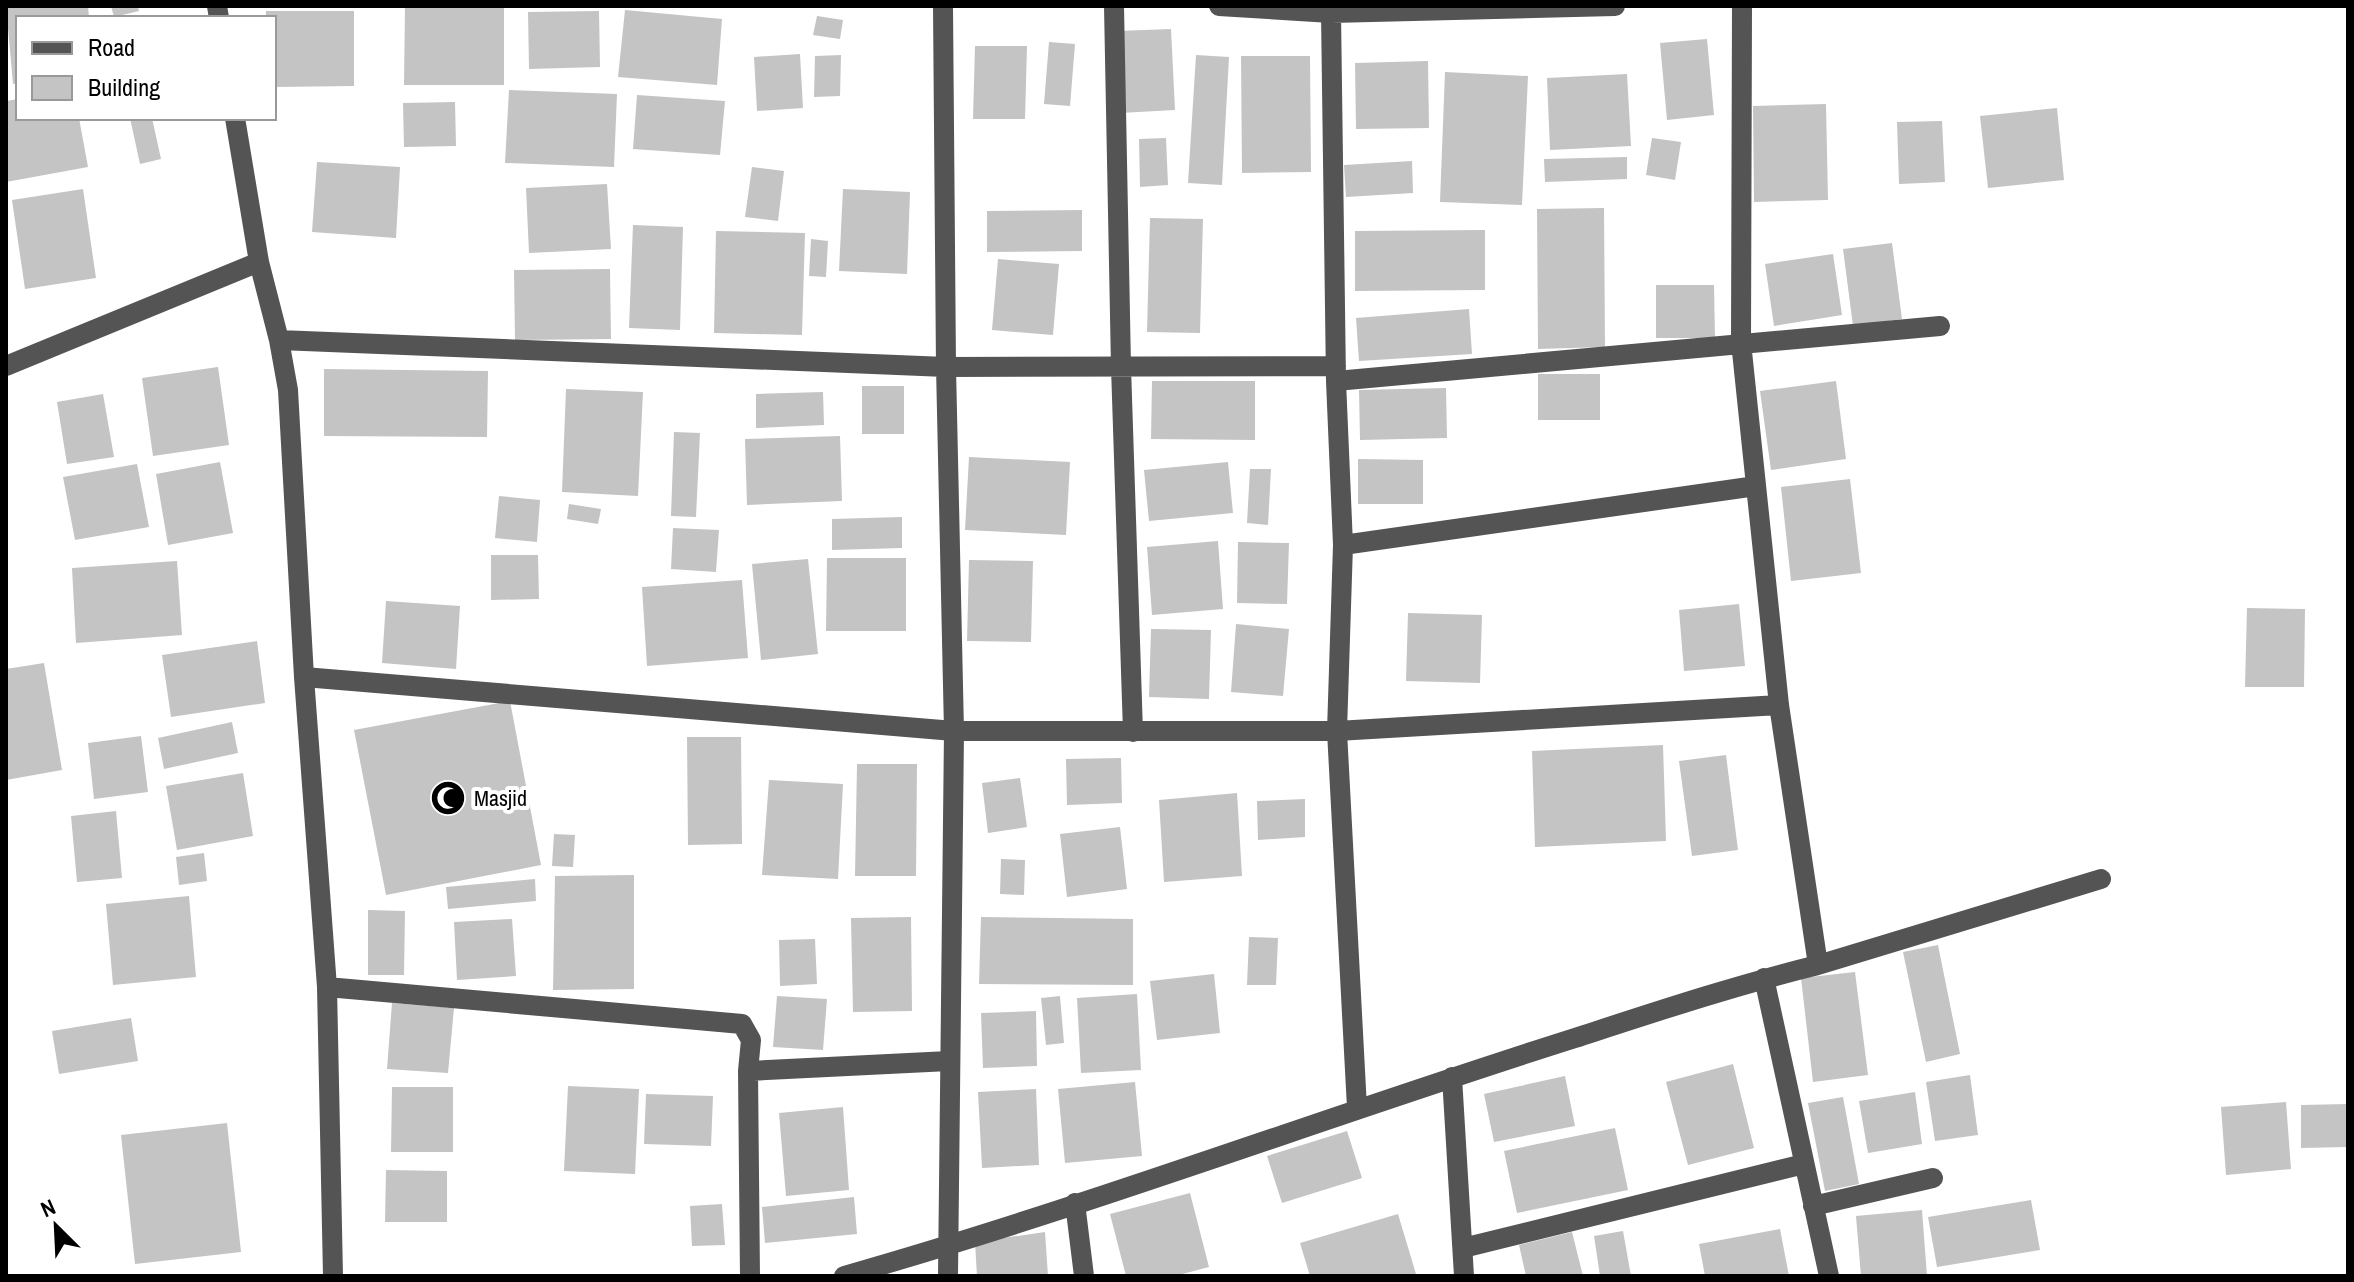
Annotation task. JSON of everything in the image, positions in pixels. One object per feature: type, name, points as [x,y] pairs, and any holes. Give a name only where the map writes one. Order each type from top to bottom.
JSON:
[{"type":"street","points":[[943,6],[946,367],[954,731],[948,1276]]},
{"type":"street","points":[[1114,6],[1121,367],[1133,732]]},
{"type":"street","points":[[1219,6],[1331,13],[1615,6]]},
{"type":"street","points":[[1742,6],[1741,342],[1779,705],[1818,965]]},
{"type":"street","points":[[1331,13],[1336,373],[1343,545],[1337,731],[1357,1108]]},
{"type":"street","points":[[235,120],[259,262],[288,390],[304,677],[327,987],[333,1276]]},
{"type":"street","points":[[6,366],[259,262]]},
{"type":"street","points":[[279,340],[946,367],[1121,367],[1336,373],[1940,326]]},
{"type":"street","points":[[1343,545],[1756,486]]},
{"type":"street","points":[[304,677],[954,731],[1337,731],[1779,705]]},
{"type":"street","points":[[844,1276],[946,1247],[1357,1108],[1764,978],[1818,965],[2101,879]]},
{"type":"street","points":[[1764,978],[1829,1276]]},
{"type":"street","points":[[327,987],[738,1022],[751,1040],[748,1071],[750,1276]]},
{"type":"street","points":[[748,1071],[949,1061]]},
{"type":"street","points":[[1452,1077],[1464,1276]]},
{"type":"street","points":[[1463,1248],[1804,1164]]},
{"type":"street","points":[[1813,1206],[1933,1178]]},
{"type":"street","points":[[1075,1203],[1084,1276]]},
{"type":"building","points":[[6,6],[88,6],[89,16],[16,16],[16,83],[13,84]]},
{"type":"building","points":[[111,6],[138,6],[139,11],[114,16]]},
{"type":"building","points":[[405,6],[504,6],[504,85],[404,85]]},
{"type":"building","points":[[625,10],[722,19],[717,85],[618,77]]},
{"type":"building","points":[[266,11],[354,11],[354,86],[276,87],[276,16],[266,16]]},
{"type":"building","points":[[599,11],[600,67],[529,69],[528,12]]},
{"type":"building","points":[[817,16],[843,20],[840,39],[813,35]]},
{"type":"building","points":[[1171,29],[1175,110],[1120,113],[1117,31]]},
{"type":"building","points":[[1707,39],[1714,115],[1667,120],[1660,43]]},
{"type":"building","points":[[1049,42],[1075,44],[1070,106],[1044,104]]},
{"type":"building","points":[[975,46],[1027,46],[1025,119],[973,119]]},
{"type":"building","points":[[800,54],[803,108],[757,111],[754,57]]},
{"type":"building","points":[[841,55],[840,96],[814,97],[815,56]]},
{"type":"building","points":[[1196,55],[1229,57],[1222,185],[1188,183]]},
{"type":"building","points":[[1241,56],[1310,56],[1311,172],[1242,173]]},
{"type":"building","points":[[1428,61],[1429,128],[1356,129],[1355,63]]},
{"type":"building","points":[[1445,72],[1528,76],[1522,205],[1440,202]]},
{"type":"building","points":[[1627,74],[1631,146],[1550,150],[1547,78]]},
{"type":"building","points":[[509,90],[617,94],[614,167],[505,163]]},
{"type":"building","points":[[637,95],[725,101],[720,155],[633,149]]},
{"type":"building","points":[[16,99],[16,120],[79,120],[88,167],[6,182],[6,101]]},
{"type":"building","points":[[455,102],[456,146],[404,147],[403,103]]},
{"type":"building","points":[[1826,104],[1828,200],[1754,202],[1753,106]]},
{"type":"building","points":[[2057,108],[2064,180],[1988,188],[1980,116]]},
{"type":"building","points":[[130,120],[152,120],[161,159],[140,164]]},
{"type":"building","points":[[1942,121],[1945,182],[1899,184],[1897,122]]},
{"type":"building","points":[[1166,138],[1168,185],[1140,187],[1139,139]]},
{"type":"building","points":[[1652,138],[1681,142],[1675,180],[1646,175]]},
{"type":"building","points":[[1627,157],[1627,179],[1545,182],[1544,159]]},
{"type":"building","points":[[1412,161],[1413,193],[1346,197],[1344,165]]},
{"type":"building","points":[[317,162],[400,167],[396,238],[312,232]]},
{"type":"building","points":[[752,167],[784,171],[778,221],[745,217]]},
{"type":"building","points":[[607,184],[611,249],[529,253],[526,188]]},
{"type":"building","points":[[83,189],[96,278],[25,289],[12,200]]},
{"type":"building","points":[[843,189],[910,192],[907,274],[839,271]]},
{"type":"building","points":[[1604,208],[1605,347],[1538,349],[1537,209]]},
{"type":"building","points":[[1082,210],[1082,251],[987,252],[987,211]]},
{"type":"building","points":[[1150,218],[1203,219],[1200,333],[1147,332]]},
{"type":"building","points":[[633,225],[683,227],[680,330],[629,328]]},
{"type":"building","points":[[1485,230],[1485,290],[1355,291],[1355,231]]},
{"type":"building","points":[[716,231],[805,233],[802,335],[714,333]]},
{"type":"building","points":[[811,239],[828,241],[826,277],[809,276]]},
{"type":"building","points":[[1892,243],[1902,319],[1853,326],[1843,249]]},
{"type":"building","points":[[1833,254],[1842,315],[1774,326],[1765,264]]},
{"type":"building","points":[[998,259],[1059,264],[1053,335],[992,330]]},
{"type":"building","points":[[610,269],[611,339],[515,340],[514,270]]},
{"type":"building","points":[[1656,285],[1714,285],[1715,338],[1656,338]]},
{"type":"building","points":[[1469,309],[1472,354],[1359,361],[1356,318]]},
{"type":"building","points":[[218,367],[229,445],[153,456],[142,378]]},
{"type":"building","points":[[324,369],[488,371],[487,437],[324,436]]},
{"type":"building","points":[[1538,374],[1600,374],[1600,420],[1538,420]]},
{"type":"building","points":[[1152,381],[1255,381],[1255,440],[1151,439]]},
{"type":"building","points":[[1836,381],[1846,459],[1771,470],[1760,391]]},
{"type":"building","points":[[862,386],[904,386],[904,434],[862,434]]},
{"type":"building","points":[[1446,388],[1447,438],[1360,440],[1359,390]]},
{"type":"building","points":[[566,389],[643,392],[638,496],[562,492]]},
{"type":"building","points":[[823,392],[824,425],[756,428],[756,394]]},
{"type":"building","points":[[103,394],[114,457],[67,464],[57,402]]},
{"type":"building","points":[[674,432],[700,433],[696,517],[671,516]]},
{"type":"building","points":[[840,436],[842,501],[747,505],[745,439]]},
{"type":"building","points":[[969,457],[1070,462],[1066,535],[965,530]]},
{"type":"building","points":[[1358,459],[1423,460],[1423,504],[1358,504]]},
{"type":"building","points":[[220,462],[233,533],[168,545],[156,474]]},
{"type":"building","points":[[1228,462],[1233,513],[1149,521],[1144,470]]},
{"type":"building","points":[[137,464],[149,527],[75,540],[63,477]]},
{"type":"building","points":[[1250,469],[1271,469],[1268,525],[1247,523]]},
{"type":"building","points":[[1850,479],[1861,573],[1791,581],[1781,487]]},
{"type":"building","points":[[499,496],[540,500],[537,542],[495,538]]},
{"type":"building","points":[[569,504],[601,509],[598,524],[567,519]]},
{"type":"building","points":[[902,517],[902,548],[832,550],[832,519]]},
{"type":"building","points":[[673,528],[719,530],[716,572],[671,569]]},
{"type":"building","points":[[1218,541],[1223,609],[1152,615],[1147,547]]},
{"type":"building","points":[[1238,542],[1289,543],[1287,604],[1237,603]]},
{"type":"building","points":[[491,555],[538,555],[539,599],[491,600]]},
{"type":"building","points":[[827,558],[906,558],[906,631],[826,631]]},
{"type":"building","points":[[808,559],[818,654],[761,660],[752,564]]},
{"type":"building","points":[[969,560],[1033,561],[1031,642],[967,641]]},
{"type":"building","points":[[177,561],[182,635],[76,643],[72,568]]},
{"type":"building","points":[[742,580],[748,658],[647,666],[642,587]]},
{"type":"building","points":[[386,601],[460,606],[456,669],[382,663]]},
{"type":"building","points":[[1739,604],[1745,666],[1684,671],[1679,610]]},
{"type":"building","points":[[2247,608],[2305,609],[2304,687],[2245,687]]},
{"type":"building","points":[[1408,613],[1482,615],[1480,683],[1406,681]]},
{"type":"building","points":[[1236,624],[1289,629],[1283,696],[1231,692]]},
{"type":"building","points":[[1151,629],[1211,630],[1209,699],[1149,697]]},
{"type":"building","points":[[257,641],[265,703],[171,717],[162,655]]},
{"type":"building","points":[[44,663],[62,770],[6,780],[6,669]]},
{"type":"building","name":"Masjid","points":[[510,701],[541,865],[386,895],[354,730]]},
{"type":"building","points":[[232,722],[238,753],[164,769],[158,738]]},
{"type":"building","points":[[141,736],[148,792],[94,799],[88,743]]},
{"type":"building","points":[[687,737],[741,737],[742,844],[688,845]]},
{"type":"building","points":[[1663,745],[1666,841],[1535,847],[1532,751]]},
{"type":"building","points":[[1726,755],[1738,850],[1692,856],[1679,761]]},
{"type":"building","points":[[1121,758],[1122,803],[1067,805],[1066,759]]},
{"type":"building","points":[[857,764],[917,764],[916,876],[855,876]]},
{"type":"building","points":[[243,773],[253,836],[177,850],[166,786]]},
{"type":"building","points":[[1020,778],[1027,827],[988,833],[982,783]]},
{"type":"building","points":[[769,780],[843,784],[838,879],[762,875]]},
{"type":"building","points":[[1237,793],[1242,876],[1164,882],[1159,800]]},
{"type":"building","points":[[1305,799],[1305,837],[1258,840],[1257,801]]},
{"type":"building","points":[[116,811],[122,878],[77,882],[71,816]]},
{"type":"building","points":[[1120,827],[1127,889],[1067,897],[1060,834]]},
{"type":"building","points":[[554,834],[575,835],[573,867],[552,866]]},
{"type":"building","points":[[204,853],[207,881],[179,885],[176,857]]},
{"type":"building","points":[[1001,859],[1025,860],[1024,895],[1000,894]]},
{"type":"building","points":[[634,875],[634,989],[553,990],[555,876]]},
{"type":"building","points":[[535,879],[536,901],[448,909],[446,887]]},
{"type":"building","points":[[189,896],[196,977],[113,985],[106,904]]},
{"type":"building","points":[[368,910],[405,911],[404,975],[368,975]]},
{"type":"building","points":[[911,917],[912,1011],[853,1012],[851,918]]},
{"type":"building","points":[[981,917],[1133,919],[1133,985],[979,984]]},
{"type":"building","points":[[512,919],[516,976],[457,980],[454,922]]},
{"type":"building","points":[[1249,937],[1278,938],[1276,985],[1247,985]]},
{"type":"building","points":[[815,939],[817,984],[780,986],[779,940]]},
{"type":"building","points":[[1938,945],[1960,1054],[1926,1062],[1903,952]]},
{"type":"building","points":[[1855,972],[1868,1075],[1813,1082],[1801,978]]},
{"type":"building","points":[[1214,974],[1220,1033],[1157,1040],[1150,981]]},
{"type":"building","points":[[1137,994],[1141,1070],[1081,1073],[1077,998]]},
{"type":"building","points":[[777,996],[827,999],[823,1050],[773,1047]]},
{"type":"building","points":[[1060,996],[1064,1043],[1046,1045],[1041,998]]},
{"type":"building","points":[[392,1003],[454,1008],[448,1073],[387,1069]]},
{"type":"building","points":[[1036,1011],[1037,1066],[983,1068],[981,1013]]},
{"type":"building","points":[[131,1018],[138,1061],[59,1074],[52,1031]]},
{"type":"building","points":[[1733,1064],[1754,1148],[1688,1165],[1666,1082]]},
{"type":"building","points":[[1970,1075],[1978,1135],[1935,1141],[1926,1082]]},
{"type":"building","points":[[1565,1076],[1575,1126],[1494,1142],[1484,1094]]},
{"type":"building","points":[[1135,1082],[1142,1156],[1065,1163],[1058,1089]]},
{"type":"building","points":[[568,1086],[639,1089],[635,1174],[564,1171]]},
{"type":"building","points":[[392,1087],[453,1087],[453,1152],[391,1152]]},
{"type":"building","points":[[1036,1089],[1039,1165],[982,1168],[978,1092]]},
{"type":"building","points":[[1915,1092],[1922,1144],[1868,1153],[1859,1101]]},
{"type":"building","points":[[646,1094],[713,1096],[711,1146],[644,1144]]},
{"type":"building","points":[[1843,1097],[1859,1184],[1825,1191],[1808,1103]]},
{"type":"building","points":[[2286,1102],[2291,1169],[2226,1175],[2221,1107]]},
{"type":"building","points":[[2348,1104],[2348,1147],[2301,1148],[2301,1105]]},
{"type":"building","points":[[843,1107],[849,1190],[786,1196],[779,1113]]},
{"type":"building","points":[[227,1123],[241,1252],[135,1264],[121,1135]]},
{"type":"building","points":[[1615,1128],[1628,1190],[1517,1213],[1504,1151]]},
{"type":"building","points":[[1347,1131],[1362,1178],[1282,1203],[1267,1156]]},
{"type":"building","points":[[386,1170],[447,1171],[447,1222],[385,1222]]},
{"type":"building","points":[[1190,1193],[1209,1267],[1175,1276],[1126,1276],[1110,1214]]},
{"type":"building","points":[[854,1197],[857,1234],[765,1243],[762,1207]]},
{"type":"building","points":[[2031,1200],[2040,1250],[1937,1267],[1928,1217]]},
{"type":"building","points":[[722,1204],[725,1245],[692,1246],[690,1206]]},
{"type":"building","points":[[1922,1210],[1927,1276],[1861,1276],[1856,1216]]},
{"type":"building","points":[[1398,1214],[1416,1274],[1310,1276],[1300,1243]]},
{"type":"building","points":[[1780,1229],[1789,1276],[1705,1276],[1699,1244]]},
{"type":"building","points":[[1623,1231],[1631,1276],[1600,1276],[1594,1236]]},
{"type":"building","points":[[1045,1232],[1048,1276],[977,1276],[975,1242]]},
{"type":"building","points":[[1572,1232],[1583,1276],[1526,1276],[1519,1245]]},
{"type":"place","name":"Masjid","points":[[448,798]]}]
